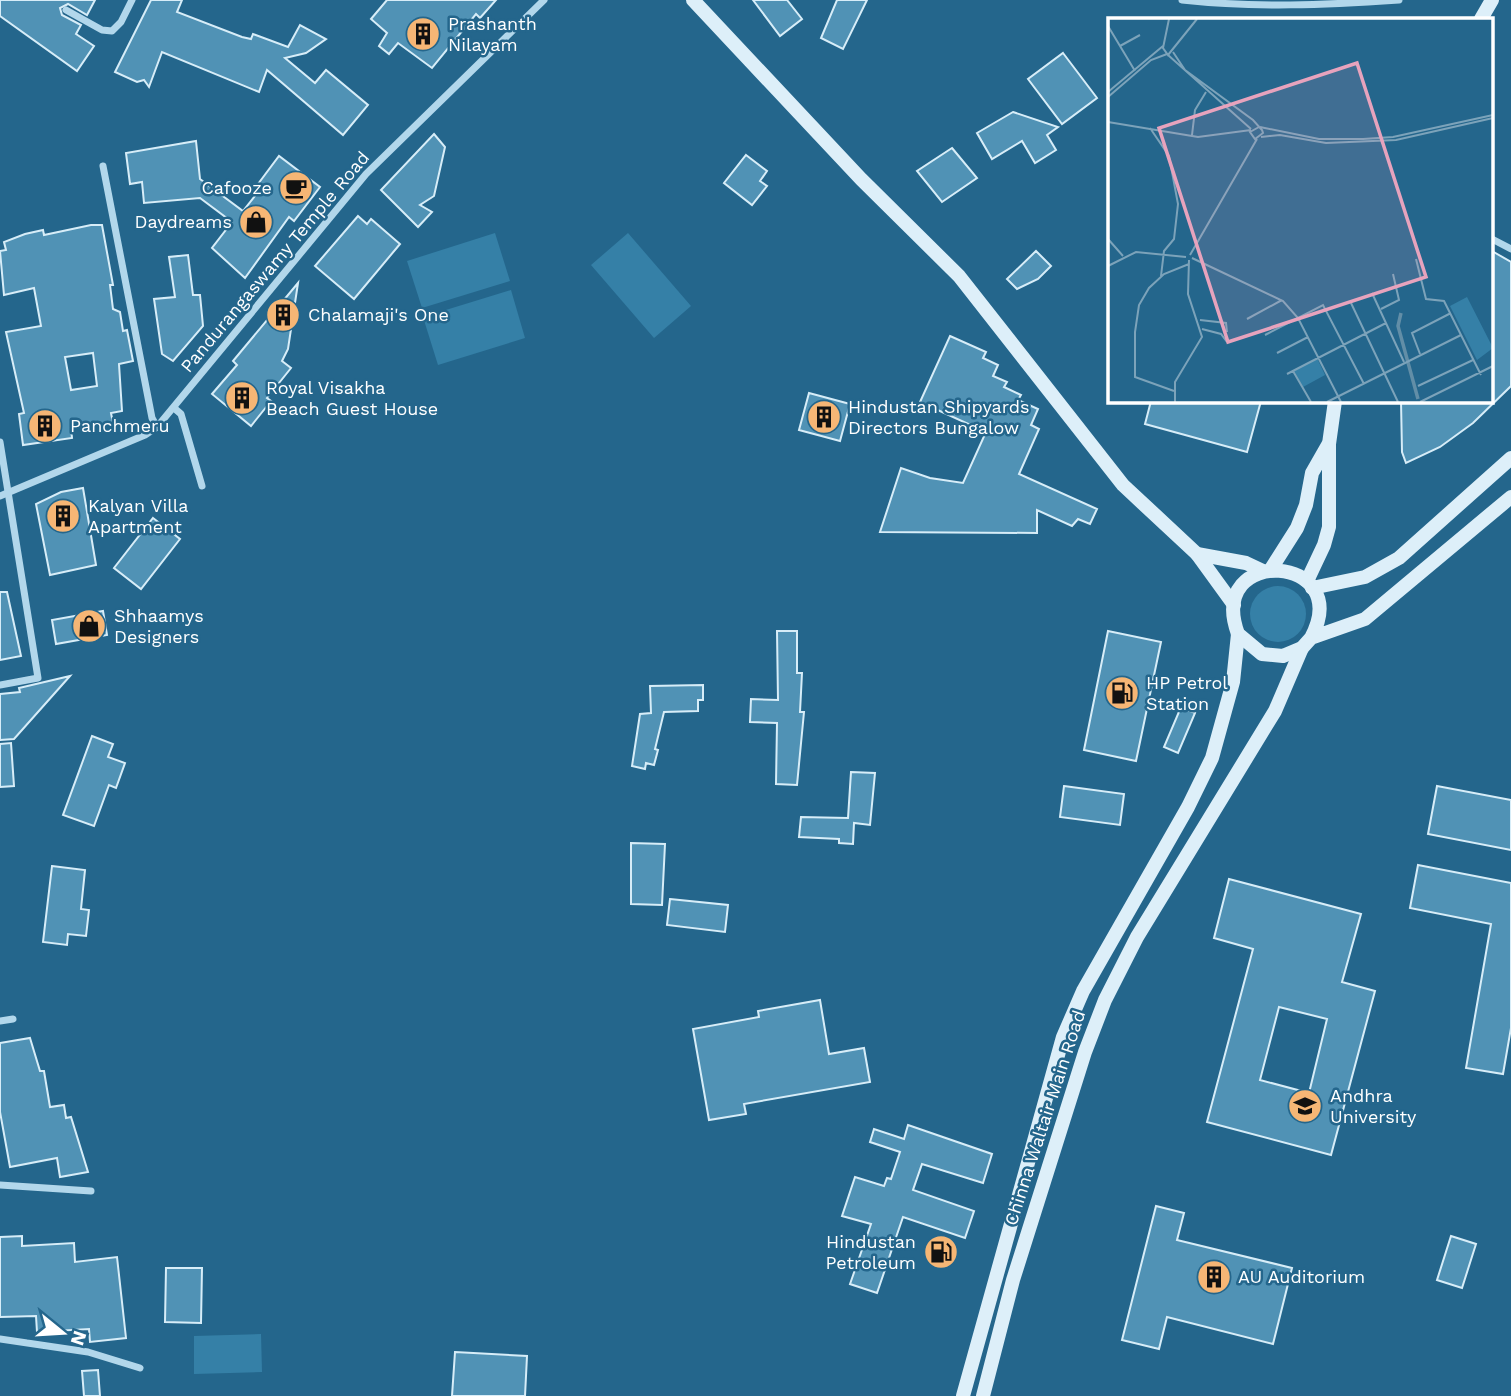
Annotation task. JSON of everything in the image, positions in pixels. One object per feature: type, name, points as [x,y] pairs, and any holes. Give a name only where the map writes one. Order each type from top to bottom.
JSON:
[{"type":"street","points":[[66,10],[102,30],[112,31],[121,22],[132,0]]},
{"type":"street","name":"Pandurangaswamy Temple Road","points":[[0,496],[157,427],[366,174],[544,0]]},
{"type":"street","points":[[693,0],[861,179],[958,276],[1124,485],[1197,554],[1234,604]]},
{"type":"street","points":[[1182,0],[1225,5],[1310,6],[1399,0]]},
{"type":"street","points":[[1482,18],[1492,0]]},
{"type":"street","points":[[103,166],[152,418],[157,427]]},
{"type":"street","points":[[1494,240],[1511,248]]},
{"type":"street","points":[[1310,584],[1329,527],[1329,444],[1335,402]]},
{"type":"street","points":[[174,408],[181,414],[202,486]]},
{"type":"street","points":[[0,442],[38,678],[0,685]]},
{"type":"street","points":[[1329,444],[1312,472],[1297,528],[1267,570],[1248,579],[1238,591],[1234,604],[1238,634],[1262,654],[1283,656],[1307,643],[1366,619],[1511,497]]},
{"type":"street","points":[[1310,584],[1365,578],[1399,558],[1511,458]]},
{"type":"street","points":[[1197,554],[1296,574],[1310,584],[1320,613],[1307,643]]},
{"type":"street","name":"Chinna Waltair Main Road","points":[[963,1396],[1063,1037],[1083,991],[1188,807],[1212,758],[1233,682],[1238,634]]},
{"type":"street","name":"Chinna Waltair Main Road","points":[[983,1396],[1013,1280],[1084,1052],[1105,1000],[1137,937],[1275,711],[1307,643]]},
{"type":"street","points":[[0,1021],[13,1018]]},
{"type":"street","points":[[0,1185],[91,1191]]},
{"type":"street","points":[[0,1339],[88,1352],[140,1368]]},
{"type":"shaded area","points":[[495,233],[510,281],[422,308],[407,261]]},
{"type":"shaded area","points":[[628,233],[691,306],[654,338],[591,265]]},
{"type":"shaded area","points":[[511,290],[525,338],[438,365],[423,317]]},
{"type":"shaded area","points":[[1278,586],[1289,588],[1298,594],[1304,603],[1304,625],[1298,634],[1289,640],[1278,642],[1267,640],[1258,634],[1252,625],[1250,614],[1252,603],[1258,594],[1267,588]]},
{"type":"shaded area","points":[[261,1334],[262,1372],[194,1374],[194,1336]]},
{"type":"building","points":[[0,0],[95,0],[87,15],[68,4],[60,8],[62,15],[81,25],[76,34],[94,46],[77,71],[0,16]]},
{"type":"building","points":[[151,0],[182,0],[177,12],[242,37],[251,39],[253,34],[288,47],[300,25],[326,39],[306,53],[285,58],[315,83],[326,70],[368,105],[343,135],[267,70],[259,92],[162,52],[149,87],[144,80],[137,82],[115,72]]},
{"type":"building","name":"Prashanth Nilayam","points":[[387,0],[496,0],[480,18],[476,14],[432,68],[398,43],[389,54],[379,46],[387,33],[371,19]]},
{"type":"building","points":[[753,0],[787,0],[802,19],[780,36]]},
{"type":"building","points":[[837,0],[867,0],[843,49],[821,38]]},
{"type":"building","points":[[1063,53],[1097,98],[1062,124],[1028,79]]},
{"type":"building","points":[[1013,112],[1058,127],[1047,135],[1056,150],[1035,163],[1022,141],[992,159],[977,133]]},
{"type":"building","points":[[434,134],[445,147],[434,196],[420,205],[432,212],[418,227],[381,190]]},
{"type":"building","points":[[196,141],[200,179],[243,211],[262,187],[258,184],[279,156],[320,187],[294,221],[289,217],[245,278],[212,248],[232,222],[200,198],[144,203],[142,182],[130,184],[126,153]]},
{"type":"building","points":[[952,148],[977,178],[942,202],[917,171]]},
{"type":"building","points":[[746,155],[767,171],[760,181],[767,186],[752,205],[724,183]]},
{"type":"building","points":[[358,216],[367,224],[371,219],[400,244],[354,299],[315,266]]},
{"type":"building","points":[[102,225],[113,285],[110,285],[113,309],[120,312],[123,331],[127,330],[133,361],[119,364],[122,411],[111,413],[113,423],[71,428],[72,438],[23,445],[19,414],[24,413],[6,332],[41,326],[34,288],[4,295],[0,251],[6,250],[4,242],[25,234],[43,230],[44,235]],"holes":[[[93,353],[97,386],[71,390],[65,357]]]},
{"type":"building","points":[[1036,251],[1051,266],[1038,279],[1017,289],[1007,279]]},
{"type":"building","points":[[1494,252],[1511,262],[1511,386],[1473,423],[1440,447],[1406,463],[1402,452],[1401,402],[1494,402]]},
{"type":"building","points":[[188,255],[193,295],[200,295],[203,326],[173,361],[162,354],[154,299],[175,297],[169,257]]},
{"type":"building","points":[[298,283],[288,349],[282,361],[291,368],[267,398],[271,401],[251,426],[212,394],[237,365],[233,361]]},
{"type":"building","points":[[950,336],[986,352],[983,358],[998,365],[993,376],[1007,382],[1004,387],[1021,395],[1018,400],[1038,409],[1031,425],[1039,429],[1019,474],[1097,509],[1090,524],[1078,519],[1072,526],[1037,510],[1037,533],[880,532],[901,468],[930,478],[963,483],[986,432],[920,402]]},
{"type":"building","name":"Hindustan Shipyards Directors Bungalow","points":[[809,393],[850,404],[840,441],[799,430]]},
{"type":"building","points":[[1151,402],[1261,402],[1247,452],[1145,424]]},
{"type":"building","points":[[83,488],[96,565],[50,575],[36,504],[61,492]]},
{"type":"building","points":[[153,518],[180,539],[141,589],[114,568]]},
{"type":"building","points":[[0,592],[7,592],[21,656],[0,660]]},
{"type":"building","points":[[103,611],[107,635],[56,644],[52,620]]},
{"type":"building","points":[[777,631],[797,631],[797,673],[802,673],[800,712],[804,712],[797,785],[776,784],[777,723],[750,722],[751,699],[778,700]]},
{"type":"building","points":[[1108,631],[1161,642],[1136,761],[1084,750]]},
{"type":"building","points":[[70,676],[14,739],[0,740],[0,694],[20,692],[19,688]]},
{"type":"building","points":[[703,685],[703,700],[698,700],[698,711],[664,712],[654,765],[646,763],[645,769],[632,766],[640,714],[651,713],[650,686]]},
{"type":"building","points":[[1181,707],[1195,713],[1178,753],[1164,747]]},
{"type":"building","points":[[92,736],[113,744],[108,757],[125,763],[116,788],[109,785],[94,826],[63,815]]},
{"type":"building","points":[[11,743],[14,786],[0,787],[0,744]]},
{"type":"building","points":[[851,772],[875,773],[870,825],[854,823],[853,844],[839,843],[839,839],[799,837],[801,817],[848,818]]},
{"type":"building","points":[[1064,786],[1124,794],[1120,825],[1060,817]]},
{"type":"building","points":[[1437,786],[1511,800],[1511,850],[1428,834]]},
{"type":"building","points":[[631,843],[665,844],[662,905],[631,904]]},
{"type":"building","points":[[1418,865],[1511,883],[1511,1028],[1503,1074],[1466,1068],[1491,924],[1410,908]]},
{"type":"building","points":[[52,866],[85,870],[81,909],[89,910],[86,936],[68,934],[67,945],[43,942]]},
{"type":"building","points":[[1229,879],[1361,914],[1342,982],[1375,991],[1331,1155],[1207,1122],[1253,949],[1214,938]],"holes":[[[1279,1007],[1327,1019],[1309,1093],[1260,1080]]]},
{"type":"building","points":[[670,899],[728,905],[725,932],[667,925]]},
{"type":"building","points":[[820,1000],[829,1054],[864,1048],[870,1082],[744,1104],[746,1114],[709,1120],[693,1029],[759,1017],[758,1011]]},
{"type":"building","points":[[30,1038],[40,1071],[44,1071],[50,1107],[64,1105],[66,1118],[71,1117],[88,1172],[60,1177],[57,1158],[10,1167],[0,1112],[0,1043]]},
{"type":"building","points":[[908,1125],[992,1154],[983,1183],[922,1164],[913,1190],[974,1211],[965,1238],[903,1217],[877,1293],[850,1284],[871,1224],[842,1216],[855,1177],[884,1186],[887,1178],[891,1179],[900,1152],[870,1142],[874,1129],[904,1139]]},
{"type":"building","name":"AU Auditorium","points":[[1156,1206],[1184,1213],[1177,1240],[1292,1268],[1273,1344],[1167,1317],[1159,1349],[1122,1340]]},
{"type":"building","points":[[22,1236],[22,1246],[74,1243],[75,1262],[117,1257],[126,1338],[90,1342],[89,1329],[37,1332],[36,1316],[0,1317],[0,1237]]},
{"type":"building","points":[[1451,1236],[1476,1244],[1462,1288],[1437,1280]]},
{"type":"building","points":[[166,1268],[202,1268],[201,1323],[165,1322]]},
{"type":"building","points":[[455,1352],[527,1356],[525,1396],[452,1396]]},
{"type":"building","points":[[98,1370],[100,1396],[84,1396],[82,1371]]},
{"type":"place","name":"Prashanth Nilayam","points":[[423,34]]},
{"type":"place","name":"Cafooze","points":[[296,188]]},
{"type":"place","name":"Daydreams","points":[[256,222]]},
{"type":"place","name":"Chalamaji's One","points":[[283,315]]},
{"type":"place","name":"Royal Visakha Beach Guest House","points":[[242,398]]},
{"type":"place","name":"Hindustan Shipyards Directors Bungalow","points":[[824,417]]},
{"type":"place","name":"Panchmeru","points":[[45,426]]},
{"type":"place","name":"Kalyan Villa Apartment","points":[[63,516]]},
{"type":"place","name":"Shhaamys Designers","points":[[89,626]]},
{"type":"place","name":"HP Petrol Station","points":[[1122,693]]},
{"type":"place","name":"Andhra University","points":[[1305,1106]]},
{"type":"place","name":"Hindustan Petroleum","points":[[941,1252]]},
{"type":"place","name":"AU Auditorium","points":[[1214,1277]]}]
